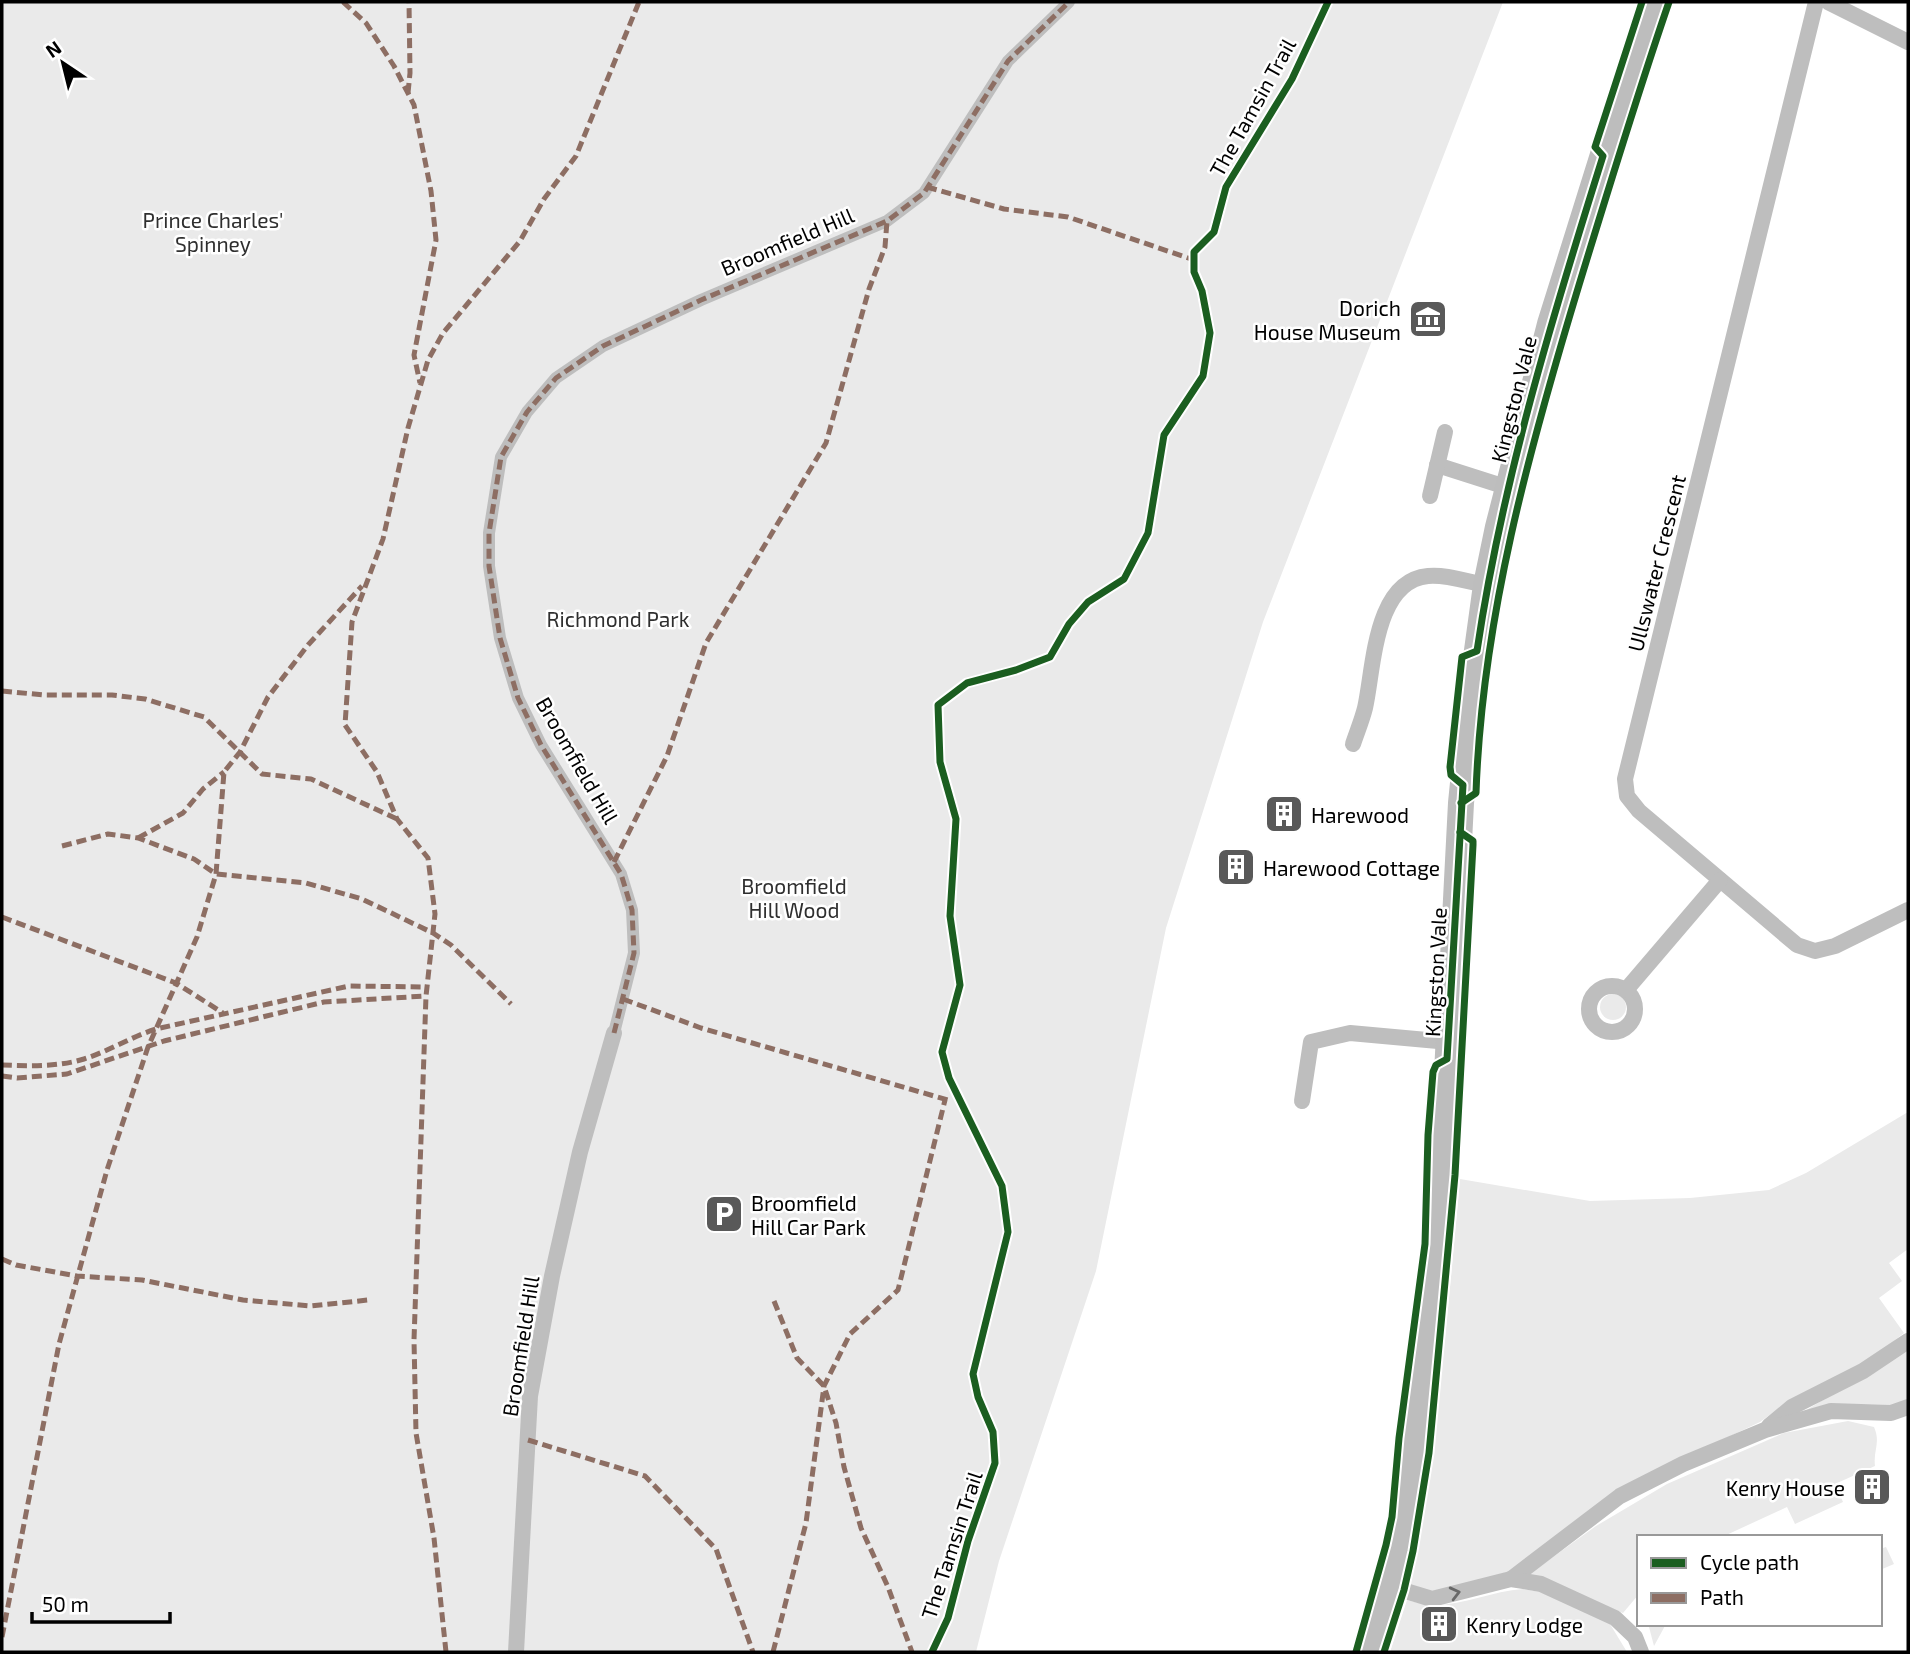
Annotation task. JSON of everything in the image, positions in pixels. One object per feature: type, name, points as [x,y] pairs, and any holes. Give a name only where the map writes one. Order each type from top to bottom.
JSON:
[{"type":"main road","name":"Kingston Vale","points":[[1368,1652],[1406,1520],[1420,1406],[1443,1150],[1460,818],[1472,684],[1486,585],[1550,324],[1622,94],[1654,2]]},
{"type":"street","name":"Broomfield Hill","points":[[516,1652],[530,1396],[554,1266],[580,1152],[634,953],[632,910],[621,874],[541,745],[518,698],[500,638],[489,566],[489,533],[501,457],[527,412],[556,378],[603,346],[701,300],[887,220],[923,193],[1009,61],[1069,2]]},
{"type":"street","name":"Ullswater Crescent","points":[[1816,2],[1625,779],[1627,796],[1639,811],[1797,945],[1815,951],[1835,946],[1908,910]]},
{"type":"street","points":[[1828,2],[1908,42]]},
{"type":"street","points":[[1430,496],[1445,432]]},
{"type":"street","points":[[1437,465],[1508,488]]},
{"type":"street","points":[[1353,744],[1384,618],[1391,599],[1401,587],[1413,579],[1429,576],[1486,585]]},
{"type":"street","points":[[1626,990],[1720,880]]},
{"type":"street","points":[[1302,1101],[1311,1042],[1350,1032],[1448,1050]]},
{"type":"street","points":[[1765,1430],[1792,1408],[1863,1371],[1908,1341]]},
{"type":"street","points":[[1389,1586],[1432,1599],[1511,1579],[1620,1496],[1683,1464],[1765,1430],[1831,1411],[1891,1413],[1908,1407]]},
{"type":"street","points":[[1511,1579],[1541,1584],[1615,1618],[1634,1637],[1640,1652]]},
{"type":"green space","name":"Richmond Park","points":[[2,2],[1503,2],[1263,622],[1166,928],[1096,1271],[999,1561],[976,1652],[2,1652]]},
{"type":"green space","points":[[1613,994],[1622,998],[1626,1007],[1622,1016],[1613,1020],[1604,1016],[1600,1007],[1604,998]]},
{"type":"green space","points":[[1908,1112],[1908,1249],[1889,1263],[1902,1281],[1879,1298],[1904,1333],[1864,1364],[1787,1402],[1760,1422],[1682,1459],[1511,1571],[1433,1593],[1409,1588],[1434,1435],[1460,1179],[1590,1201],[1690,1198],[1769,1190],[1806,1173]]},
{"type":"green space","points":[[1908,1349],[1908,1400],[1893,1405],[1837,1404],[1803,1412]]},
{"type":"green space","points":[[1848,1421],[1874,1427],[1877,1442],[1875,1466],[1835,1484],[1843,1502],[1795,1524],[1787,1507],[1726,1535],[1637,1535],[1637,1596],[1623,1613],[1528,1575],[1596,1526],[1667,1484],[1784,1433]]},
{"type":"green space","points":[[1886,1547],[1894,1564],[1882,1569],[1882,1548]]},
{"type":"green space","points":[[1523,1589],[1546,1593],[1610,1624],[1627,1652],[1390,1652],[1407,1600],[1434,1605],[1445,1604]]},
{"type":"green space","points":[[1665,1626],[1654,1646],[1649,1627]]},
{"type":"marked path","points":[[343,2],[366,23],[394,66],[414,105],[431,191],[436,240],[414,355],[420,383]]},
{"type":"marked path","points":[[408,93],[409,2]]},
{"type":"marked path","points":[[446,1652],[434,1538],[416,1433],[414,1340],[426,996],[435,914],[428,858],[397,819],[377,772],[345,725],[352,622],[383,539],[408,428],[428,360],[443,333],[520,241],[544,199],[576,156],[639,2]]},
{"type":"marked path","points":[[614,1033],[634,953],[632,910],[621,874],[541,745],[518,698],[500,638],[489,566],[489,533],[501,457],[527,412],[556,378],[603,346],[701,300],[887,221],[924,193],[1008,61],[1069,2]]},
{"type":"marked path","points":[[927,187],[1004,209],[1068,217],[1194,260]]},
{"type":"marked path","points":[[614,862],[667,756],[706,643],[826,443],[869,289],[885,247],[887,221]]},
{"type":"marked path","points":[[2,1637],[59,1344],[107,1170],[148,1047],[197,937],[216,874],[224,772],[240,752],[268,697],[308,645],[362,586]]},
{"type":"marked path","points":[[2,691],[44,695],[112,695],[145,699],[204,717],[262,774],[311,779],[397,819]]},
{"type":"marked path","points":[[138,838],[183,813],[203,789],[224,772]]},
{"type":"marked path","points":[[62,846],[108,834],[138,838],[194,859],[216,874],[306,883],[362,899],[433,933],[451,945],[511,1004]]},
{"type":"marked path","points":[[2,917],[176,983],[223,1013]]},
{"type":"marked path","points":[[2,1065],[74,1062],[156,1029],[349,986],[426,987]]},
{"type":"marked path","points":[[2,1076],[17,1078],[67,1074],[164,1041],[324,1002],[426,996]]},
{"type":"marked path","points":[[623,999],[701,1028],[951,1101]]},
{"type":"marked path","points":[[773,1652],[806,1523],[824,1386],[850,1334],[898,1290],[945,1100]]},
{"type":"marked path","points":[[2,1259],[16,1265],[77,1276],[142,1280],[243,1300],[311,1306],[368,1300]]},
{"type":"marked path","points":[[774,1301],[797,1358],[824,1386],[836,1423],[844,1467],[861,1528],[888,1587],[912,1652]]},
{"type":"marked path","points":[[528,1440],[645,1476],[716,1549],[753,1652]]},
{"type":"cycle path","name":"The Tamsin Trail","points":[[932,1652],[948,1618],[968,1541],[995,1463],[993,1432],[978,1397],[973,1374],[1008,1232],[1002,1186],[949,1078],[942,1052],[960,985],[950,916],[956,819],[940,762],[938,705],[967,683],[1016,670],[1050,657],[1069,624],[1088,602],[1124,579],[1148,533],[1164,435],[1203,376],[1210,333],[1202,291],[1194,272],[1194,252],[1214,232],[1226,187],[1292,79],[1328,2]]},
{"type":"cycle path","points":[[1356,1652],[1392,1517],[1399,1438],[1425,1244],[1433,1072],[1436,1065],[1447,1059],[1463,785],[1451,775],[1450,767],[1462,657],[1477,651],[1514,463],[1547,339],[1603,156],[1595,147],[1642,2]]},
{"type":"cycle path","points":[[1461,803],[1476,793],[1488,663],[1498,599],[1526,472],[1579,285],[1669,2]]},
{"type":"cycle path","points":[[1384,1652],[1404,1590],[1413,1551],[1429,1453],[1455,1175],[1473,845],[1473,841],[1460,832]]},
{"type":"place","name":"Dorich House Museum","points":[[1428,319]]},
{"type":"place","name":"Harewood","points":[[1284,814]]},
{"type":"place","name":"Harewood Cottage","points":[[1236,867]]},
{"type":"place","name":"Broomfield Hill Car Park","points":[[724,1214]]},
{"type":"place","name":"Kenry House","points":[[1872,1487]]},
{"type":"place","name":"Kenry Lodge","points":[[1439,1624]]},
{"type":"park label","name":"Prince Charles' Spinney","points":[[213,231]]},
{"type":"park label","name":"Broomfield Hill Wood","points":[[794,897]]}]
